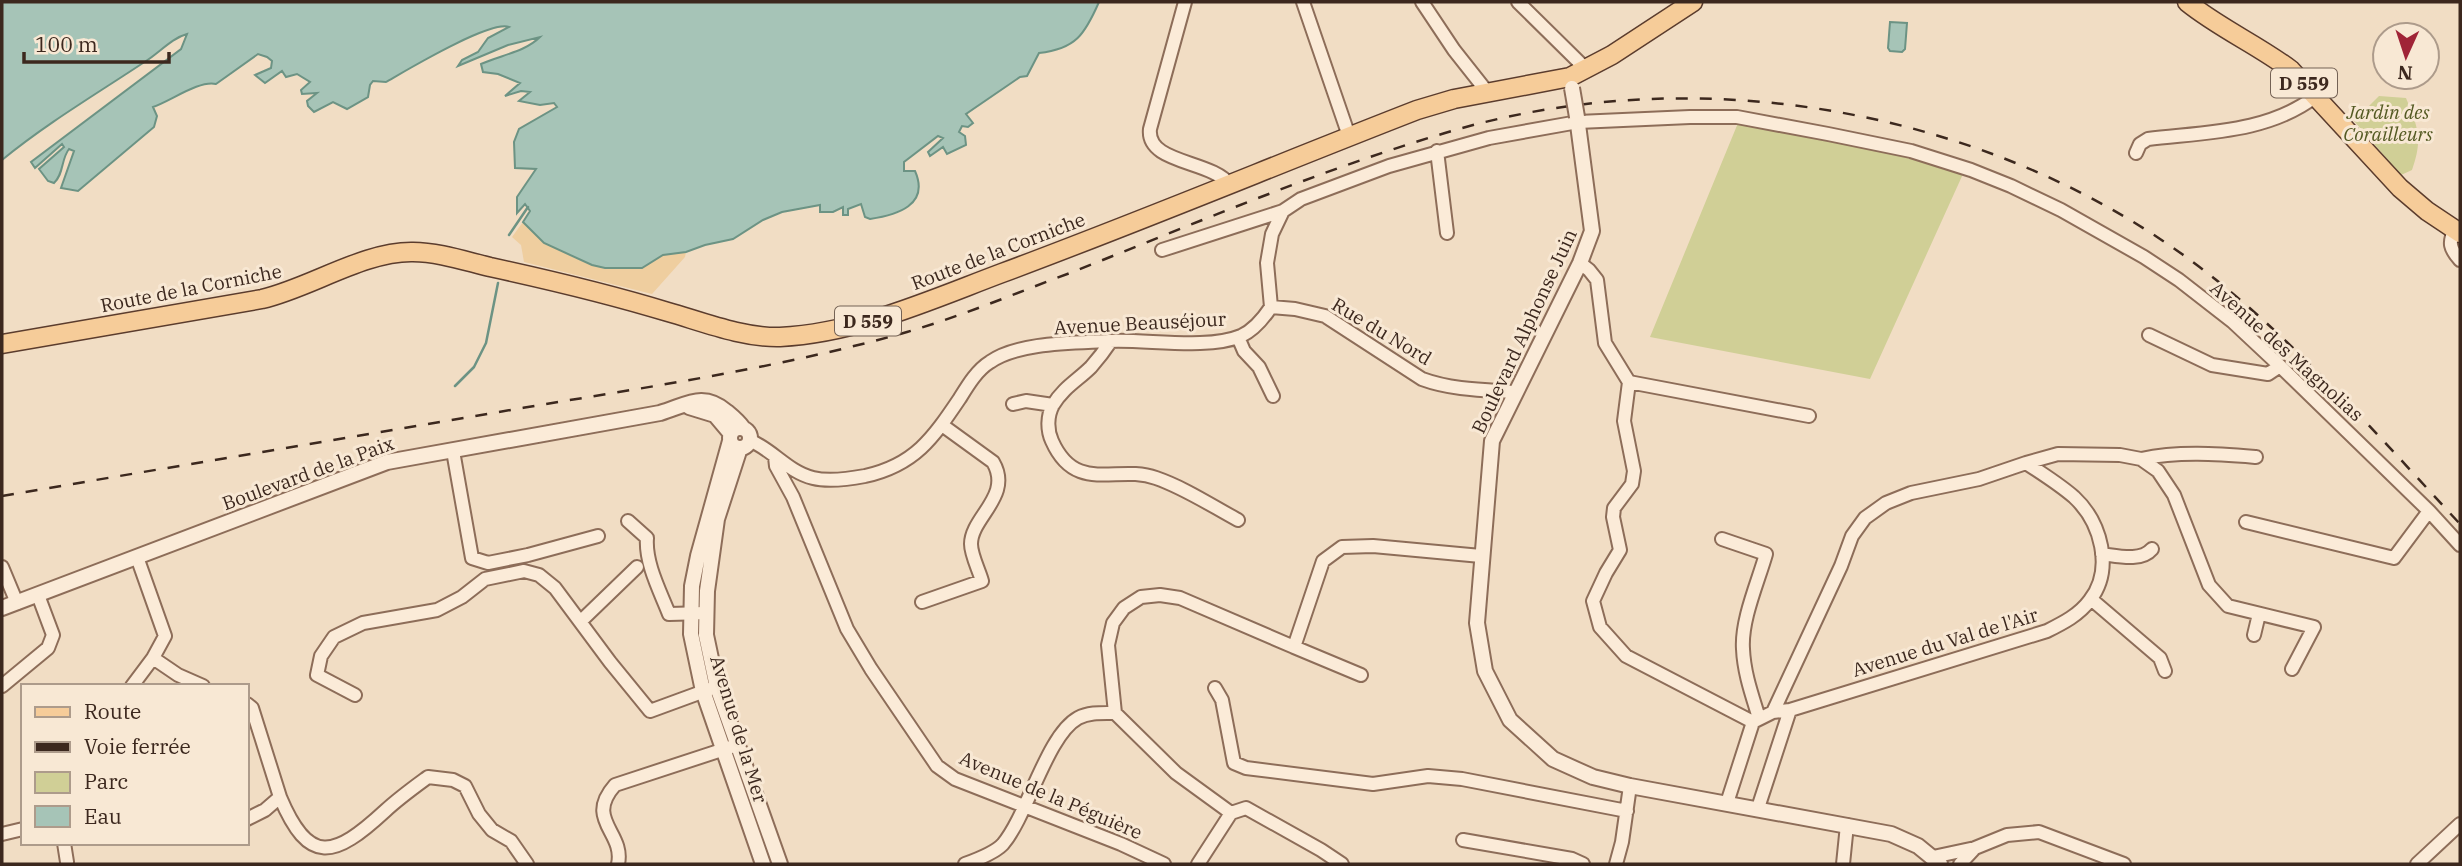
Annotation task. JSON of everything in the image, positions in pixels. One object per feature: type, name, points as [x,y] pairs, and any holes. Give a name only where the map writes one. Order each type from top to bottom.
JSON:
[{"type":"main road","name":"Route de la Corniche","points":[[2,344],[262,299],[388,254],[414,251],[578,287],[733,330],[769,336],[853,326],[886,316],[1230,185],[1417,110],[1488,93],[1571,83],[1693,2]]},
{"type":"main road","name":"D 559","points":[[2187,2],[2206,17],[2291,70],[2400,188],[2453,228]]},
{"type":"street","points":[[1185,2],[1150,129],[1151,142],[1159,151],[1200,165],[1225,178],[1230,185]]},
{"type":"street","points":[[1303,2],[1349,136]]},
{"type":"street","points":[[1422,2],[1454,50],[1488,93]]},
{"type":"street","points":[[1518,2],[1587,70]]},
{"type":"street","name":"Boulevard Alphonse Juin","points":[[1571,83],[1592,231],[1580,263],[1492,441],[1477,623],[1485,671],[1510,720],[1553,759],[1592,776],[1630,786],[1891,834],[1918,846],[1936,861]]},
{"type":"street","points":[[2136,153],[2140,144],[2148,139],[2243,129],[2302,107],[2316,96]]},
{"type":"street","name":"Avenue des Magnolias","points":[[1577,119],[1737,117],[1911,151],[1971,170],[2061,210],[2179,280],[2222,314],[2280,366],[2429,511],[2460,545]]},
{"type":"street","points":[[1162,250],[1283,211],[1301,199],[1389,166],[1489,138],[1577,119]]},
{"type":"street","points":[[1437,151],[1447,233]]},
{"type":"street","points":[[1271,307],[1267,263],[1272,234],[1283,211]]},
{"type":"street","points":[[2453,228],[2450,240],[2457,255]]},
{"type":"street","points":[[1580,263],[1597,280],[1605,343],[1629,382],[1624,421],[1634,471],[1632,484],[1614,508],[1613,517],[1620,550],[1593,601],[1600,627],[1626,656],[1756,720]]},
{"type":"street","name":"Avenue Beauséjour","points":[[775,457],[812,478],[830,480],[880,473],[906,461],[932,439],[980,370],[998,357],[1023,349],[1111,341],[1203,343],[1238,337],[1249,332],[1271,307]]},
{"type":"street","name":"Rue du Nord","points":[[1271,307],[1325,316],[1432,383],[1515,392]]},
{"type":"street","points":[[2148,335],[2212,365],[2268,374],[2280,366]]},
{"type":"street","points":[[1238,337],[1244,351],[1259,366],[1273,396]]},
{"type":"street","points":[[1111,341],[1090,368],[1068,385],[1053,405],[1049,418],[1049,433],[1053,444],[1077,470],[1098,476],[1130,474],[1154,477],[1238,520]]},
{"type":"street","points":[[1629,382],[1809,416]]},
{"type":"street","name":"Boulevard de la Paix","points":[[2,608],[387,462],[660,413],[696,401],[709,400],[739,422],[738,438]]},
{"type":"street","points":[[1013,404],[1027,401],[1053,405]]},
{"type":"street","points":[[922,602],[982,581],[971,545],[973,535],[992,504],[998,479],[993,461],[942,425]]},
{"type":"street","points":[[738,438],[775,457]]},
{"type":"street","name":"Avenue de la Mer","points":[[738,438],[717,519],[706,613],[707,646],[710,689],[721,749],[763,864]]},
{"type":"street","name":"Avenue de la Mer","points":[[738,438],[698,556],[690,614],[691,634],[710,689],[737,745],[780,864]]},
{"type":"street","points":[[453,451],[472,558],[488,563],[598,536]]},
{"type":"street","points":[[1773,712],[1841,566],[1852,536],[1865,518],[1886,503],[1911,493],[1979,479],[2057,454],[2120,455],[2141,459],[2165,454],[2256,457]]},
{"type":"street","name":"Avenue de la Péguière","points":[[775,457],[776,466],[793,497],[847,629],[937,766],[955,779],[1121,844],[1164,864]]},
{"type":"street","points":[[2141,459],[2158,471],[2174,495],[2209,585],[2228,606],[2315,627],[2292,669]]},
{"type":"street","points":[[2026,463],[2077,499],[2094,525],[2102,549],[2101,577],[2091,599],[2160,658],[2165,671]]},
{"type":"street","points":[[793,497],[793,487],[803,474]]},
{"type":"street","points":[[2246,522],[2394,558],[2429,511]]},
{"type":"street","points":[[628,521],[647,538],[646,546],[655,579],[669,614],[706,613]]},
{"type":"street","points":[[1722,539],[1766,554],[1746,621],[1742,647],[1756,720],[1727,803]]},
{"type":"street","points":[[1294,647],[1323,561],[1342,547],[1373,546],[1482,556]]},
{"type":"street","points":[[2102,554],[2141,556],[2150,553],[2152,549]]},
{"type":"street","points":[[134,684],[165,636],[137,557]]},
{"type":"street","points":[[2,567],[17,603]]},
{"type":"street","points":[[581,621],[637,567]]},
{"type":"street","points":[[355,695],[317,675],[320,656],[334,637],[363,623],[437,610],[462,597],[485,579],[524,571],[539,575],[555,588],[650,711],[710,689]]},
{"type":"street","points":[[2,686],[48,648],[52,641],[53,635],[38,595]]},
{"type":"street","points":[[1231,813],[1176,773],[1115,713],[1108,645],[1113,623],[1124,608],[1141,597],[1160,595],[1180,598],[1361,675]]},
{"type":"street","name":"Avenue du Val de l'Air","points":[[1756,720],[1773,712],[1790,710],[2047,631],[2072,618],[2091,599]]},
{"type":"street","points":[[2254,635],[2259,614]]},
{"type":"street","points":[[153,658],[178,675],[198,684]]},
{"type":"street","points":[[1215,688],[1222,700],[1234,763],[1246,768],[1373,784],[1428,776],[1462,779],[1627,811]]},
{"type":"street","points":[[248,705],[252,708],[290,825],[305,845],[321,859],[357,837],[400,797],[428,777],[442,778],[465,786],[479,814],[492,830],[511,841],[527,864]]},
{"type":"street","points":[[1758,808],[1790,710]]},
{"type":"street","points":[[965,864],[1002,846],[1025,807],[1042,766],[1063,732],[1076,719],[1091,713],[1115,713]]},
{"type":"street","points":[[618,864],[617,848],[604,820],[602,807],[605,796],[615,785],[737,745]]},
{"type":"street","points":[[1616,864],[1630,786]]},
{"type":"street","points":[[248,818],[265,810],[280,797]]},
{"type":"street","points":[[1198,864],[1231,813],[1246,808],[1342,864]]},
{"type":"street","points":[[2417,864],[2460,824]]},
{"type":"street","points":[[1843,864],[1847,825]]},
{"type":"street","points":[[2,834],[21,829]]},
{"type":"street","points":[[1936,861],[2007,835],[2039,832],[2124,864]]},
{"type":"street","points":[[1463,840],[1572,859],[1583,864]]},
{"type":"street","points":[[64,845],[67,862]]},
{"type":"street","points":[[1960,864],[1975,848]]},
{"type":"green space","name":"Jardin des Corailleurs","points":[[2379,96],[2406,98],[2416,125],[2418,141],[2412,170],[2401,175],[2354,121]]},
{"type":"green space","points":[[1738,123],[1877,148],[1877,151],[1934,164],[1963,174],[1870,379],[1650,337]]},
{"type":"sand","points":[[523,222],[545,243],[575,258],[605,268],[642,268],[663,255],[686,252],[685,257],[652,294],[524,262],[521,245],[512,237]]},
{"type":"water","points":[[2,2],[1099,2],[1084,31],[1071,44],[1039,53],[1027,76],[1020,77],[966,114],[973,123],[968,127],[962,126],[959,132],[965,136],[966,145],[947,154],[943,147],[930,156],[928,152],[943,138],[938,136],[904,162],[904,171],[915,171],[918,192],[914,200],[900,211],[870,219],[865,217],[861,204],[848,209],[848,215],[843,215],[843,207],[833,212],[820,212],[820,205],[782,212],[763,220],[733,239],[686,252],[663,255],[642,268],[605,268],[592,265],[544,243],[523,222],[530,211],[525,204],[517,213],[517,197],[536,169],[515,168],[514,142],[519,129],[557,107],[554,103],[540,105],[519,101],[530,92],[521,91],[505,96],[520,83],[498,74],[483,72],[481,64],[520,50],[540,37],[508,45],[458,66],[462,60],[478,52],[488,38],[509,27],[485,31],[448,47],[386,82],[373,81],[368,97],[347,109],[333,102],[314,112],[307,101],[317,93],[302,94],[301,90],[310,82],[297,74],[286,77],[282,71],[265,83],[255,75],[271,68],[272,61],[258,54],[216,84],[193,88],[153,107],[157,116],[154,127],[78,191],[61,188],[74,151],[69,149],[66,153],[54,183],[48,181],[39,169],[64,147],[62,144],[35,168],[31,162],[181,49],[187,34],[171,42],[55,121],[2,160]]},
{"type":"water","points":[[1890,22],[1907,23],[1905,49],[1902,52],[1890,51],[1888,48]]},
{"type":"waterway","points":[[509,235],[528,207]]},
{"type":"waterway","points":[[455,386],[474,367],[486,343],[498,283]]},
{"type":"railway","points":[[2,496],[671,383],[814,356],[907,332],[969,312],[1256,199],[1445,133],[1543,110],[1644,99],[1746,101],[1848,114],[1947,138],[2042,174],[2132,221],[2215,279],[2312,366],[2460,524]]}]
